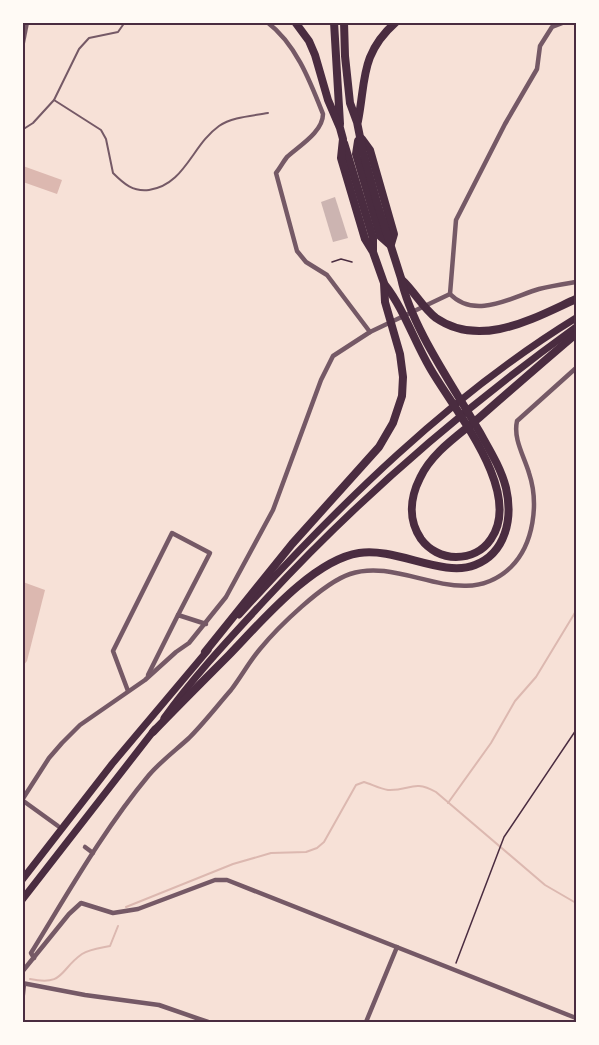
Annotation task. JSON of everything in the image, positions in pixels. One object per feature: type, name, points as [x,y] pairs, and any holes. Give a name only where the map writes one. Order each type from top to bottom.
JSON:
[{"type":"highway","points":[[22,880],[112,764],[292,544],[379,447],[393,423],[402,396],[403,368],[385,302],[384,283],[373,252],[365,239],[341,158],[343,139],[340,128],[328,100],[315,55],[309,41],[295,22]]},
{"type":"highway","points":[[334,22],[340,128]]},
{"type":"highway","points":[[153,732],[276,607],[334,560],[372,552],[400,555],[441,566],[468,567],[492,554],[502,541],[507,527],[506,488],[500,472],[405,297],[350,103],[344,22]]},
{"type":"highway","points":[[357,122],[362,82],[367,64],[381,38],[396,22]]},
{"type":"highway","points":[[401,278],[436,317],[448,324],[475,331],[512,326],[576,299]]},
{"type":"highway","points":[[384,283],[396,299],[429,367],[484,455],[498,488],[500,516],[491,540],[476,552],[453,557],[440,554],[429,548],[420,537],[413,520],[412,500],[426,468],[438,453],[461,433],[478,419],[576,334]]},
{"type":"highway","points":[[205,652],[332,518],[419,436],[510,362],[576,318]]},
{"type":"highway","points":[[22,900],[181,693],[276,588],[340,522],[401,466],[471,407],[576,327]]},
{"type":"street","points":[[22,46],[27,22]]},
{"type":"street","points":[[267,22],[282,36],[304,69],[323,114],[316,130],[286,159],[276,173],[297,251],[306,262],[327,275],[371,332]]},
{"type":"street","points":[[448,295],[456,220],[501,132],[537,69],[540,46],[552,27],[565,22]]},
{"type":"street","points":[[448,295],[468,306],[489,305],[539,289],[576,282]]},
{"type":"street","points":[[58,826],[22,800],[62,742],[80,726],[145,680],[189,643],[226,597],[273,510],[321,380],[333,356],[371,332],[448,295]]},
{"type":"street","points":[[34,958],[31,953],[93,853],[150,774],[189,737],[218,705],[259,650],[286,622],[333,583],[348,574],[366,570],[383,571],[435,584],[461,586],[483,583],[497,578],[512,566],[521,554],[534,516],[530,476],[515,432],[517,421],[576,368]]},
{"type":"street","points":[[128,691],[113,651],[172,533],[210,553],[145,680]]},
{"type":"street","points":[[178,615],[206,624]]},
{"type":"street","points":[[85,847],[93,853]]},
{"type":"street","points":[[22,972],[69,914],[81,903],[113,913],[138,909],[215,880],[227,880],[576,1018]]},
{"type":"street","points":[[366,1023],[397,947]]},
{"type":"street","points":[[22,1004],[23,984],[86,996],[159,1005],[208,1023]]},
{"type":"lane","points":[[22,130],[33,123],[54,100],[79,49],[89,38],[118,32],[125,22]]},
{"type":"lane","points":[[54,100],[101,130],[106,139],[113,173],[132,189],[142,191],[169,184],[182,172],[205,139],[226,122],[268,113]]},
{"type":"path","points":[[332,262],[341,259],[352,262]]},
{"type":"path","points":[[453,969],[504,837],[576,730]]},
{"type":"shaded area","points":[[23,166],[62,180],[57,194],[23,182]]},
{"type":"shaded area","points":[[23,582],[45,590],[27,661],[23,666]]},
{"type":"building","points":[[335,197],[348,238],[333,242],[321,202]]},
{"type":"waterway","points":[[448,803],[491,743],[515,701],[536,677],[576,611]]},
{"type":"waterway","points":[[126,907],[233,864],[271,853],[306,852],[317,848],[324,842],[356,785],[364,782],[388,790],[422,786],[436,792],[545,885],[576,903]]},
{"type":"waterway","points":[[30,979],[41,981],[56,978],[82,954],[110,946],[118,926]]}]
